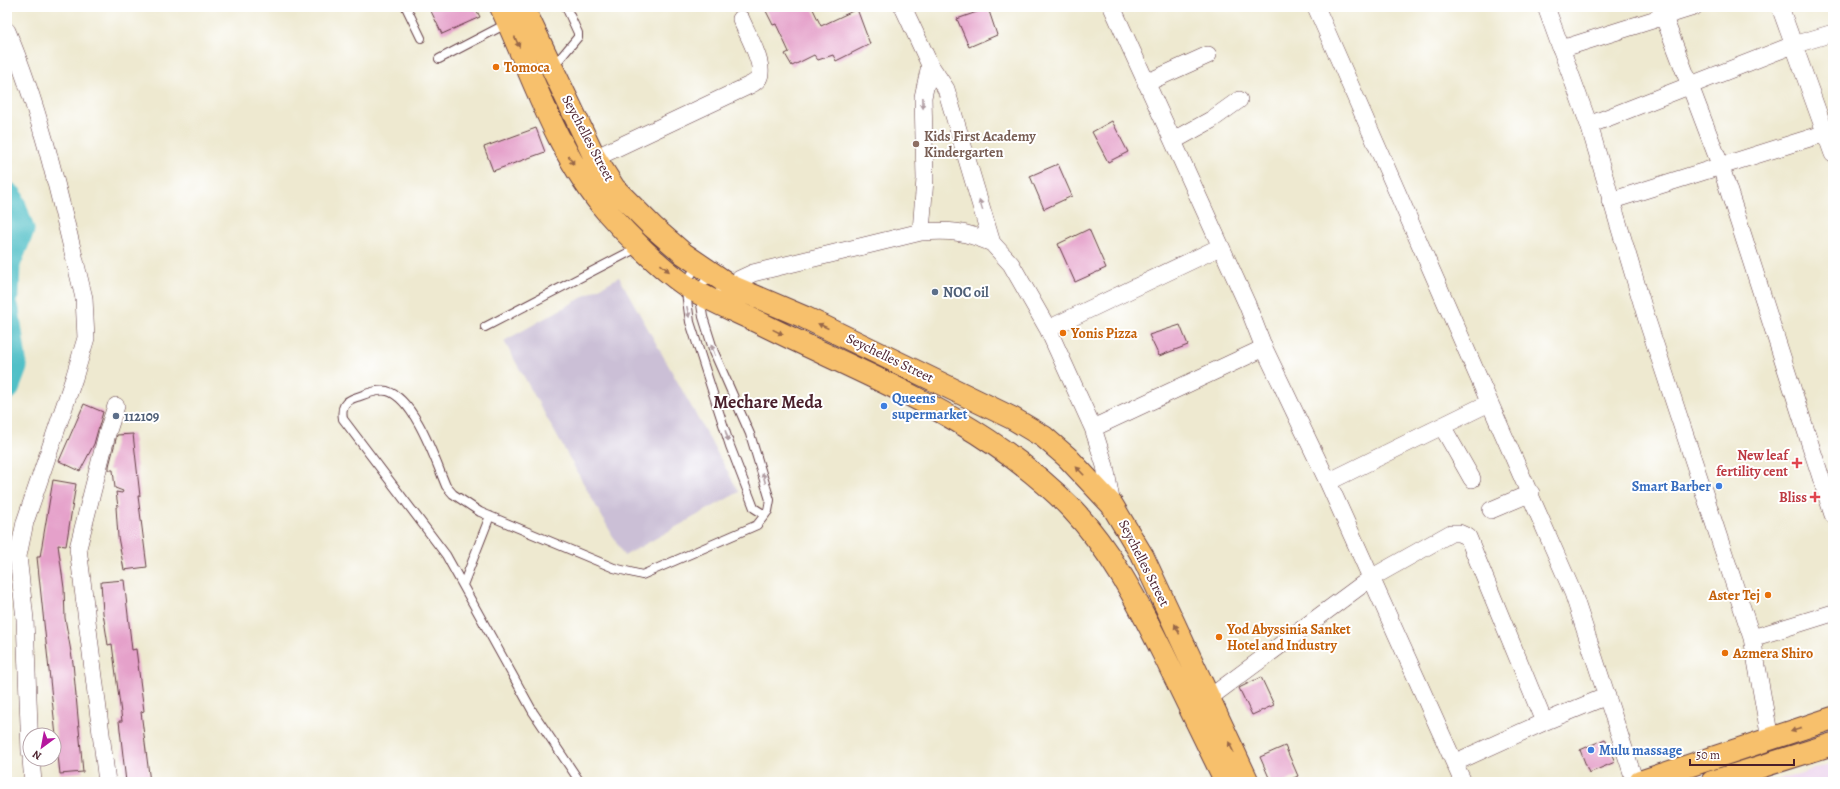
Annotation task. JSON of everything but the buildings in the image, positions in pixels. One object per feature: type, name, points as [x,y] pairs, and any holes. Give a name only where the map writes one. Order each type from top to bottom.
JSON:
[{"type":"main road","name":"Seychelles Street","points":[[523,7],[551,69],[595,158],[614,188],[653,227],[704,267],[732,286],[804,317],[1012,418],[1044,437],[1067,457],[1112,505],[1143,557],[1248,782]]},
{"type":"main road","name":"Seychelles Street","points":[[505,15],[564,148],[587,185],[607,212],[639,246],[700,292],[792,339],[876,377],[954,418],[999,446],[1071,508],[1105,549],[1136,599],[1226,782]]},
{"type":"main road","points":[[1640,782],[1833,718]]},
{"type":"main road","points":[[1712,782],[1833,744]]},
{"type":"street","points":[[903,7],[930,65],[946,89],[992,243]]},
{"type":"street","points":[[1112,7],[1247,304],[1264,348],[1328,482],[1456,762],[1463,782]]},
{"type":"street","points":[[1316,7],[1489,403],[1531,493],[1573,593],[1635,782]]},
{"type":"street","points":[[1546,7],[1589,125],[1610,201],[1647,320],[1752,638],[1770,739]]},
{"type":"street","points":[[1561,49],[1662,12],[1694,7]]},
{"type":"street","points":[[1780,7],[1833,154]]},
{"type":"street","points":[[1662,12],[1722,167],[1833,516]]},
{"type":"street","points":[[595,158],[750,86],[758,79],[761,71],[759,62],[741,19]]},
{"type":"street","points":[[7,31],[21,64],[49,155],[84,298],[86,319],[86,338],[25,522],[18,556],[25,619],[29,727]]},
{"type":"street","points":[[1589,125],[1794,45],[1833,33]]},
{"type":"street","points":[[1146,83],[1208,55]]},
{"type":"street","points":[[921,232],[925,179],[923,96],[930,65]]},
{"type":"street","points":[[1173,141],[1212,120],[1239,100]]},
{"type":"street","points":[[1610,201],[1722,167],[1826,133]]},
{"type":"street","points":[[700,292],[732,286],[753,273],[921,232],[948,230],[968,233],[992,243],[1011,264],[1048,329],[1093,428],[1105,466],[1112,505]]},
{"type":"street","points":[[1048,329],[1220,247]]},
{"type":"street","points":[[1093,428],[1264,348]]},
{"type":"street","points":[[1328,482],[1489,403]]},
{"type":"street","points":[[107,782],[78,548],[107,434],[116,406]]},
{"type":"street","points":[[1442,426],[1472,479]]},
{"type":"street","points":[[1491,510],[1531,493]]},
{"type":"street","points":[[1209,698],[1371,578],[1451,532],[1459,533],[1468,538],[1544,722]]},
{"type":"street","points":[[1752,638],[1833,613]]},
{"type":"street","points":[[1456,762],[1544,722],[1607,696]]},
{"type":"street","points":[[32,767],[33,782]]},
{"type":"lane","points":[[406,7],[421,38]]},
{"type":"lane","points":[[551,69],[578,37],[578,33],[566,7]]},
{"type":"lane","points":[[439,60],[505,15]]},
{"type":"lane","points":[[486,327],[639,246]]},
{"type":"lane","points":[[704,267],[700,292],[690,322],[730,446],[754,508],[765,515]]},
{"type":"lane","points":[[580,782],[533,712],[446,555],[343,420],[341,411],[349,399],[379,390],[388,391],[409,407],[446,486],[453,494],[490,516],[614,568],[642,575],[757,525],[770,506],[770,500],[750,434],[714,352],[702,317],[700,292],[704,267]]},
{"type":"lane","points":[[463,585],[490,516]]},
{"type":"shaded area","points":[[619,277],[739,492],[624,556],[504,341]]},
{"type":"shaded area","points":[[1833,763],[1833,782],[1773,782]]},
{"type":"waterway","points":[[7,194],[11,197],[22,230],[8,264],[7,293]]},
{"type":"waterway","points":[[7,310],[15,367],[7,388]]},
{"type":"place","name":"Tomoca","points":[[496,67]]},
{"type":"place","name":"Kids First Academy Kindergarten","points":[[916,144]]},
{"type":"place","name":"NOC oil","points":[[935,292]]},
{"type":"place","name":"Yonis Pizza","points":[[1063,333]]},
{"type":"place","name":"Queens supermarket","points":[[884,406]]},
{"type":"place","name":"112109","points":[[116,416]]},
{"type":"place","name":"New leaf fertility cent","points":[[1797,463]]},
{"type":"place","name":"Smart Barber","points":[[1719,486]]},
{"type":"place","name":"Bliss","points":[[1815,497]]},
{"type":"place","name":"Aster Tej","points":[[1768,595]]},
{"type":"place","name":"Yod Abyssinia Sanket Hotel and Industry","points":[[1219,637]]},
{"type":"place","name":"Azmera Shiro","points":[[1725,653]]},
{"type":"place","name":"Mulu massage","points":[[1591,750]]},
{"type":"district","name":"Mechare Meda","points":[[768,402]]}]
